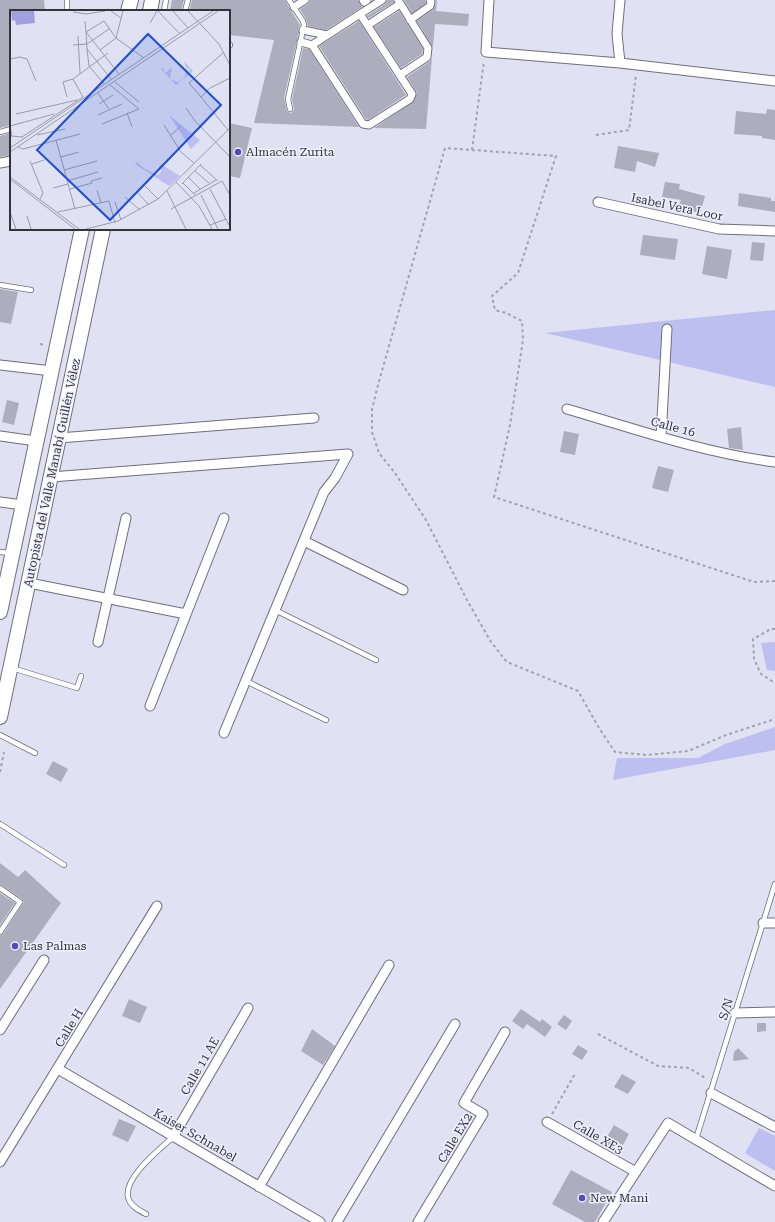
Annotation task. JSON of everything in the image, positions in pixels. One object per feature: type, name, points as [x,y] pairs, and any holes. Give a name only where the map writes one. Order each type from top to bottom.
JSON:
[{"type":"main road","points":[[128,10],[131,0]]},
{"type":"main road","points":[[150,10],[152,0]]},
{"type":"main road","name":"Autopista del Valle Manabí Guillén Vélez","points":[[0,612],[6,553],[22,505],[82,230]]},
{"type":"main road","name":"Autopista del Valle Manabí Guillén Vélez","points":[[0,717],[103,230]]},
{"type":"main road","points":[[46,396],[67,400]]},
{"type":"street","points":[[294,8],[306,0]]},
{"type":"street","points":[[363,0],[364,2],[367,0]]},
{"type":"street","points":[[312,45],[380,0]]},
{"type":"street","points":[[410,20],[430,6],[430,0]]},
{"type":"street","points":[[489,0],[486,52],[620,63],[775,81]]},
{"type":"street","points":[[620,0],[617,34],[620,63]]},
{"type":"street","points":[[368,25],[399,2],[428,48],[427,57],[400,75]]},
{"type":"street","points":[[300,42],[312,45],[363,124],[369,125],[410,99],[412,94],[360,14]]},
{"type":"street","points":[[303,30],[327,35]]},
{"type":"street","points":[[0,163],[10,161]]},
{"type":"street","name":"Isabel Vera Loor","points":[[598,202],[713,228],[775,231]]},
{"type":"street","points":[[661,437],[667,329]]},
{"type":"street","points":[[0,365],[52,371]]},
{"type":"street","name":"Calle 16","points":[[567,409],[661,437],[747,458],[775,462]]},
{"type":"street","points":[[59,438],[314,418]]},
{"type":"street","points":[[0,436],[36,441]]},
{"type":"street","points":[[51,477],[348,454],[336,478],[324,492],[224,733]]},
{"type":"street","points":[[0,502],[22,505]]},
{"type":"street","points":[[98,642],[126,518]]},
{"type":"street","points":[[150,706],[224,518]]},
{"type":"street","points":[[304,541],[403,590]]},
{"type":"street","points":[[29,583],[186,614]]},
{"type":"street","name":"Calle H","points":[[0,1162],[157,906]]},
{"type":"street","points":[[763,923],[775,923]]},
{"type":"street","points":[[0,1030],[44,960]]},
{"type":"street","points":[[259,1187],[389,965]]},
{"type":"street","name":"Calle 11 AE","points":[[173,1137],[248,1008]]},
{"type":"street","points":[[735,1013],[775,1012]]},
{"type":"street","points":[[337,1222],[455,1024]]},
{"type":"street","name":"Calle EX2","points":[[418,1222],[483,1114],[464,1103],[505,1032]]},
{"type":"street","name":"Kaiser Schnabel","points":[[58,1069],[320,1222]]},
{"type":"street","points":[[711,1093],[775,1127]]},
{"type":"street","name":"Calle XE3","points":[[548,1122],[636,1172]]},
{"type":"street","points":[[603,1222],[668,1123],[775,1186]]},
{"type":"lane","points":[[164,10],[166,0]]},
{"type":"lane","points":[[185,10],[188,0]]},
{"type":"lane","points":[[289,0],[303,21],[303,30],[288,99],[290,109]]},
{"type":"lane","points":[[0,132],[10,129]]},
{"type":"lane","points":[[0,284],[31,290]]},
{"type":"lane","points":[[275,610],[376,660]]},
{"type":"lane","points":[[10,667],[77,688],[81,676]]},
{"type":"lane","points":[[246,681],[326,720]]},
{"type":"lane","points":[[0,735],[35,753]]},
{"type":"lane","points":[[0,824],[64,865]]},
{"type":"lane","name":"S/N","points":[[696,1139],[775,884]]},
{"type":"lane","points":[[0,888],[20,902],[0,932]]},
{"type":"lane","points":[[146,1214],[129,1201],[127,1190],[133,1177],[157,1151],[173,1137]]},
{"type":"path","points":[[472,150],[486,52]]},
{"type":"path","points":[[596,135],[629,130],[637,65]]},
{"type":"path","points":[[775,581],[754,582],[494,496],[510,425],[523,340],[522,321],[506,313],[495,310],[492,296],[518,273],[556,156],[445,148],[372,409],[372,432],[379,453],[395,473],[426,520],[467,600],[491,642],[507,662],[578,691],[599,728],[616,752],[647,755],[688,752],[726,735],[775,719]]},
{"type":"path","points":[[775,629],[771,629],[753,639],[754,659],[761,674],[775,683]]},
{"type":"path","points":[[0,772],[4,752]]},
{"type":"path","points":[[598,1034],[658,1066],[688,1068],[714,1083]]},
{"type":"path","points":[[548,1122],[576,1072]]},
{"type":"shaded area","points":[[775,310],[775,387],[545,333]]},
{"type":"shaded area","points":[[775,642],[775,671],[767,670],[761,643]]},
{"type":"shaded area","points":[[775,727],[775,750],[613,780],[617,758],[698,758],[725,744]]},
{"type":"shaded area","points":[[759,1128],[775,1136],[775,1171],[745,1153]]},
{"type":"building","points":[[0,0],[44,0],[45,10],[10,10],[10,125],[0,128]]},
{"type":"building","points":[[172,0],[184,0],[181,10],[170,10]]},
{"type":"building","points":[[192,0],[285,0],[300,25],[284,98],[287,111],[291,113],[294,110],[292,99],[303,48],[309,49],[359,127],[254,123],[274,40],[230,35],[230,10],[189,10]]},
{"type":"building","points":[[310,0],[358,0],[362,7],[326,30],[308,26],[300,9],[308,4]]},
{"type":"building","points":[[387,0],[393,0],[394,2],[369,18],[367,16],[385,4]]},
{"type":"building","points":[[404,0],[425,0],[426,3],[412,13]]},
{"type":"building","points":[[436,0],[436,11],[469,14],[468,26],[435,24],[433,47],[417,21],[433,10]]},
{"type":"building","points":[[399,11],[423,49],[422,54],[401,68],[374,27]]},
{"type":"building","points":[[359,21],[406,95],[368,120],[319,46]]},
{"type":"building","points":[[432,58],[426,129],[374,128],[414,101],[417,93],[407,77]]},
{"type":"building","points":[[767,109],[775,110],[775,140],[762,138],[762,136],[734,134],[736,111],[766,114]]},
{"type":"building","name":"Almacén Zurita","points":[[230,123],[252,128],[240,178],[230,176]]},
{"type":"building","points":[[10,133],[10,155],[0,157],[0,136]]},
{"type":"building","points":[[618,146],[659,153],[655,167],[637,161],[635,172],[614,168]]},
{"type":"building","points":[[665,182],[680,184],[679,189],[705,196],[700,214],[679,205],[681,200],[662,197]]},
{"type":"building","points":[[739,193],[771,198],[771,201],[775,201],[775,212],[738,206]]},
{"type":"building","points":[[643,235],[678,239],[675,260],[640,255]]},
{"type":"building","points":[[752,242],[765,243],[763,261],[750,260]]},
{"type":"building","points":[[707,246],[732,250],[727,279],[702,274]]},
{"type":"building","points":[[0,289],[18,292],[11,324],[0,322]]},
{"type":"building","points":[[7,400],[19,403],[14,425],[2,422]]},
{"type":"building","points":[[741,427],[743,450],[729,448],[727,429]]},
{"type":"building","points":[[564,431],[579,434],[575,455],[560,452]]},
{"type":"building","points":[[658,466],[674,470],[668,492],[652,488]]},
{"type":"building","points":[[53,761],[68,769],[61,782],[46,774]]},
{"type":"building","name":"Las Palmas","points":[[0,863],[18,877],[25,870],[61,903],[0,989],[0,936],[3,934],[24,902],[0,884]]},
{"type":"building","points":[[0,893],[15,903],[0,925]]},
{"type":"building","points":[[129,999],[147,1007],[140,1023],[122,1016]]},
{"type":"building","points":[[521,1009],[540,1022],[542,1019],[552,1027],[545,1037],[527,1024],[523,1029],[512,1021]]},
{"type":"building","points":[[564,1015],[572,1021],[566,1030],[557,1024]]},
{"type":"building","points":[[757,1023],[766,1023],[766,1031],[757,1032]]},
{"type":"building","points":[[312,1029],[335,1046],[323,1065],[301,1051]]},
{"type":"building","points":[[578,1045],[588,1051],[582,1060],[572,1054]]},
{"type":"building","points":[[738,1048],[749,1059],[733,1061],[734,1052]]},
{"type":"building","points":[[622,1074],[636,1082],[628,1094],[614,1087]]},
{"type":"building","points":[[119,1119],[136,1126],[128,1142],[112,1135]]},
{"type":"building","points":[[614,1125],[629,1134],[623,1145],[617,1142],[613,1148],[604,1142]]},
{"type":"building","name":"New Mani","points":[[571,1170],[612,1192],[595,1222],[585,1222],[552,1204]]},
{"type":"place","name":"Almacén Zurita","points":[[238,152]]},
{"type":"place","name":"Las Palmas","points":[[15,946]]},
{"type":"place","name":"New Mani","points":[[582,1198]]}]
